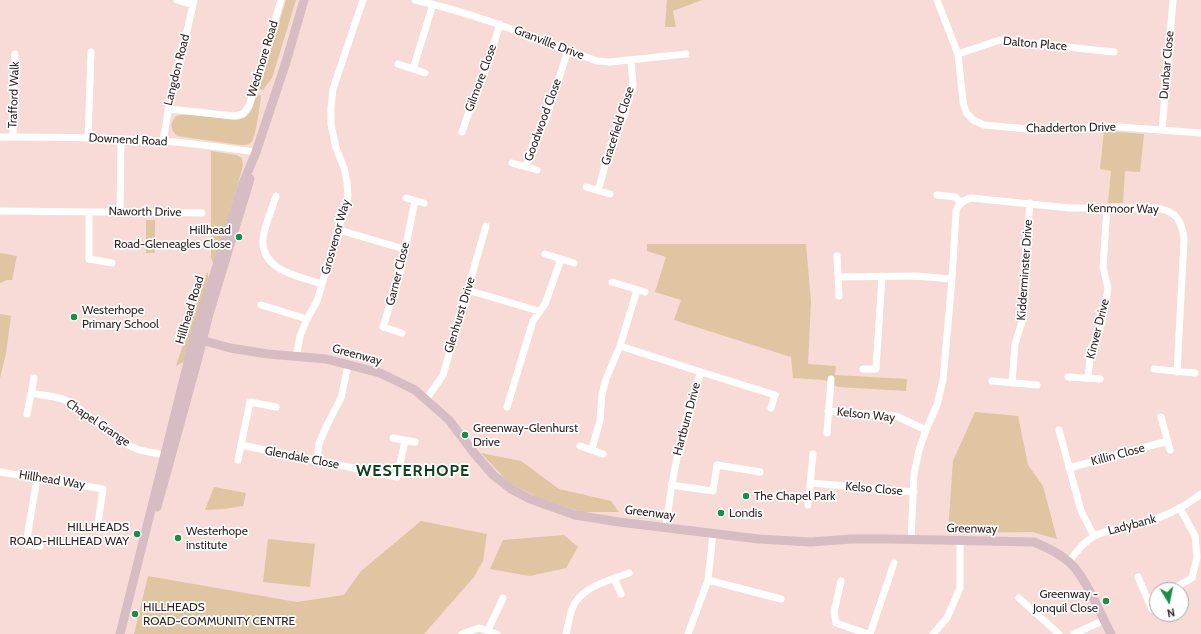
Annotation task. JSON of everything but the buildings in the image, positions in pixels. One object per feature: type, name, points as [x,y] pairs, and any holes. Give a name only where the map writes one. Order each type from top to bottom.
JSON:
[{"type":"street","points":[[176,0],[194,2]]},
{"type":"street","name":"Wedmore Road","points":[[168,109],[234,116],[243,114],[249,106],[281,0]]},
{"type":"street","name":"Hillhead Road","points":[[121,632],[184,378],[198,339],[242,186],[256,152],[286,62],[304,0]]},
{"type":"street","name":"Grosvenor Way","points":[[296,357],[300,336],[317,301],[348,197],[344,168],[336,148],[331,124],[330,108],[333,89],[363,0]]},
{"type":"street","name":"Granville Drive","points":[[415,0],[434,4],[500,24],[597,61],[610,62],[686,54]]},
{"type":"street","name":"Chadderton Drive","points":[[937,0],[958,54],[963,102],[966,112],[973,120],[984,125],[1039,130],[1096,126],[1201,133]]},
{"type":"street","name":"Dunbar Close","points":[[1162,130],[1173,0]]},
{"type":"street","name":"Langdon Road","points":[[163,141],[173,83],[194,2]]},
{"type":"street","points":[[413,69],[434,4]]},
{"type":"street","name":"Gilmore Close","points":[[462,132],[482,80],[500,24]]},
{"type":"street","name":"Dalton Place","points":[[958,54],[1000,40],[1114,52]]},
{"type":"street","name":"Goodwood Close","points":[[526,167],[533,143],[545,122],[568,50]]},
{"type":"street","points":[[88,138],[91,52]]},
{"type":"street","name":"Trafford Walk","points":[[13,137],[15,54]]},
{"type":"street","name":"Gracefield Close","points":[[598,190],[612,144],[624,116],[633,86],[631,60]]},
{"type":"street","points":[[398,64],[425,73]]},
{"type":"street","name":"Downend Road","points":[[0,137],[163,141],[208,145],[256,152]]},
{"type":"street","points":[[120,212],[121,139]]},
{"type":"street","name":"Goodwood Close","points":[[512,163],[537,170]]},
{"type":"street","points":[[586,187],[610,194]]},
{"type":"street","points":[[911,539],[914,474],[919,450],[937,405],[943,380],[956,212],[961,203],[955,197],[937,195]]},
{"type":"street","points":[[276,196],[263,237],[264,251],[272,264],[284,271],[322,284]]},
{"type":"street","points":[[406,198],[424,203]]},
{"type":"street","name":"Kenmoor Way","points":[[961,203],[971,198],[1069,208],[1156,208],[1165,209],[1175,214],[1183,229],[1184,240],[1184,264],[1177,372]]},
{"type":"street","name":"Garner Close","points":[[402,333],[383,327],[401,269],[415,201]]},
{"type":"street","name":"Kidderminster Drive","points":[[1012,383],[1015,344],[1023,319],[1026,285],[1024,268],[1030,203]]},
{"type":"street","name":"Kinver Drive","points":[[1088,378],[1091,349],[1102,323],[1108,288],[1103,267],[1107,208]]},
{"type":"street","name":"Naworth Drive","points":[[0,211],[202,213]]},
{"type":"street","points":[[89,212],[89,259],[112,263]]},
{"type":"street","name":"Glenhurst Drive","points":[[426,400],[443,375],[486,226]]},
{"type":"street","points":[[339,230],[404,249]]},
{"type":"street","points":[[545,254],[574,263]]},
{"type":"street","points":[[837,256],[839,296]]},
{"type":"street","points":[[507,407],[532,321],[545,304],[561,258]]},
{"type":"street","points":[[838,276],[916,276],[952,279]]},
{"type":"street","points":[[862,369],[876,369],[882,276]]},
{"type":"street","points":[[612,282],[645,292]]},
{"type":"street","points":[[467,290],[539,311]]},
{"type":"street","points":[[592,449],[600,420],[602,394],[606,379],[620,346],[637,290]]},
{"type":"street","points":[[261,305],[307,319]]},
{"type":"street","points":[[121,632],[132,604],[157,506],[174,450],[198,358],[198,339]]},
{"type":"street","name":"Greenway","points":[[198,339],[230,348],[268,354],[326,359],[380,373],[415,390],[449,420],[493,475],[511,489],[530,500],[575,515],[759,539],[811,542],[850,539],[1034,542],[1053,551],[1069,562],[1078,572],[1111,634]]},
{"type":"street","name":"Hartburn Drive","points":[[620,346],[701,372],[692,396],[681,437],[671,485],[666,527]]},
{"type":"street","points":[[317,461],[320,443],[328,423],[341,398],[348,365]]},
{"type":"street","points":[[1154,369],[1195,373]]},
{"type":"street","points":[[701,372],[775,395],[771,408]]},
{"type":"street","points":[[1068,377],[1100,380]]},
{"type":"street","points":[[27,414],[34,378]]},
{"type":"street","name":"Kelson Way","points":[[827,433],[831,379]]},
{"type":"street","points":[[992,381],[1037,385]]},
{"type":"street","name":"Chapel Grange","points":[[31,394],[63,399],[82,410],[106,430],[125,443],[137,449],[164,455]]},
{"type":"street","points":[[238,460],[250,402],[276,407]]},
{"type":"street","name":"Kelson Way","points":[[828,411],[896,416],[926,430]]},
{"type":"street","points":[[1161,417],[1170,450]]},
{"type":"street","points":[[1059,430],[1081,511],[1094,536]]},
{"type":"street","points":[[393,438],[415,442]]},
{"type":"street","name":"Glendale Close","points":[[241,445],[397,477],[405,440]]},
{"type":"street","name":"Killin Close","points":[[1069,468],[1168,441]]},
{"type":"street","points":[[580,446],[603,454]]},
{"type":"street","points":[[170,463],[168,458],[164,455],[174,450]]},
{"type":"street","points":[[808,505],[813,454]]},
{"type":"street","points":[[671,485],[713,491],[717,465],[760,472]]},
{"type":"street","name":"Hillhead Way","points":[[0,472],[104,489],[98,523]]},
{"type":"street","points":[[37,478],[26,544],[40,546]]},
{"type":"street","name":"Kelso Close","points":[[811,483],[914,492]]},
{"type":"street","name":"Ladybank","points":[[1069,562],[1078,549],[1094,536],[1107,531],[1140,524],[1163,516],[1180,508],[1201,494]]},
{"type":"street","points":[[1180,508],[1195,536],[1197,557],[1192,578],[1185,582]]},
{"type":"street","points":[[688,634],[708,580],[713,533]]},
{"type":"street","points":[[933,634],[947,618],[960,588],[960,540]]},
{"type":"street","points":[[841,581],[834,612],[836,623],[869,634],[894,563]]},
{"type":"street","points":[[566,634],[572,608],[581,595],[598,585],[629,573]]},
{"type":"street","points":[[1138,577],[1148,600]]},
{"type":"street","points":[[614,578],[621,594]]},
{"type":"street","points":[[708,580],[781,599]]},
{"type":"street","points":[[488,630],[503,598]]},
{"type":"street","points":[[1019,598],[1059,634]]},
{"type":"street","points":[[1074,634],[1104,620]]},
{"type":"street","points":[[462,634],[479,628],[497,634]]},
{"type":"shaded area","points":[[286,0],[296,0],[272,78],[263,90],[259,89]]},
{"type":"shaded area","points":[[667,0],[702,0],[673,11],[676,27],[665,27]]},
{"type":"shaded area","points":[[257,94],[261,96],[258,120],[255,133],[249,144],[240,145],[177,136],[173,131],[171,124],[176,116],[186,114],[237,120],[242,119],[251,111]]},
{"type":"shaded area","points":[[1104,131],[1144,134],[1140,172],[1125,171],[1123,203],[1108,203],[1111,171],[1100,169]]},
{"type":"shaded area","points":[[211,151],[236,155],[242,158],[243,166],[214,265],[211,258]]},
{"type":"shaded area","points":[[146,220],[155,220],[155,253],[146,253]]},
{"type":"shaded area","points":[[647,244],[806,244],[811,302],[808,364],[836,366],[835,375],[907,379],[906,391],[838,387],[824,380],[793,378],[791,357],[674,320],[681,300],[655,292],[666,257],[647,251]]},
{"type":"shaded area","points":[[0,253],[17,256],[12,280],[7,280],[0,283]]},
{"type":"shaded area","points":[[207,272],[209,279],[185,361],[176,366]]},
{"type":"shaded area","points":[[0,314],[11,316],[6,353],[0,378]]},
{"type":"shaded area","points":[[975,412],[1018,416],[1028,465],[1043,486],[1057,539],[1032,532],[948,533],[953,461]]},
{"type":"shaded area","points":[[481,453],[521,461],[559,489],[611,501],[619,512],[581,512],[539,498],[509,483]]},
{"type":"shaded area","points":[[214,487],[246,493],[243,506],[205,510]]},
{"type":"shaded area","points":[[421,521],[487,534],[483,561],[474,577],[424,634],[134,634],[148,576],[297,602],[344,595],[361,571]]},
{"type":"shaded area","points":[[564,535],[578,547],[566,568],[530,576],[490,569],[503,540]]},
{"type":"shaded area","points":[[268,539],[315,544],[310,587],[263,582]]},
{"type":"place","name":"Hillhead Road-Gleneagles Close","points":[[239,237]]},
{"type":"place","name":"Westerhope Primary School","points":[[74,317]]},
{"type":"place","name":"Greenway-Glenhurst Drive","points":[[465,435]]},
{"type":"place","name":"The Chapel Park","points":[[746,496]]},
{"type":"place","name":"Londis","points":[[721,513]]},
{"type":"place","name":"HILLHEADS ROAD-HILLHEAD WAY","points":[[137,534]]},
{"type":"place","name":"Westerhope institute","points":[[178,538]]},
{"type":"place","name":"Greenway - Jonquil Close","points":[[1106,601]]},
{"type":"place","name":"HILLHEADS ROAD-COMMUNITY CENTRE","points":[[135,614]]},
{"type":"district","name":"WESTERHOPE","points":[[413,471]]}]
